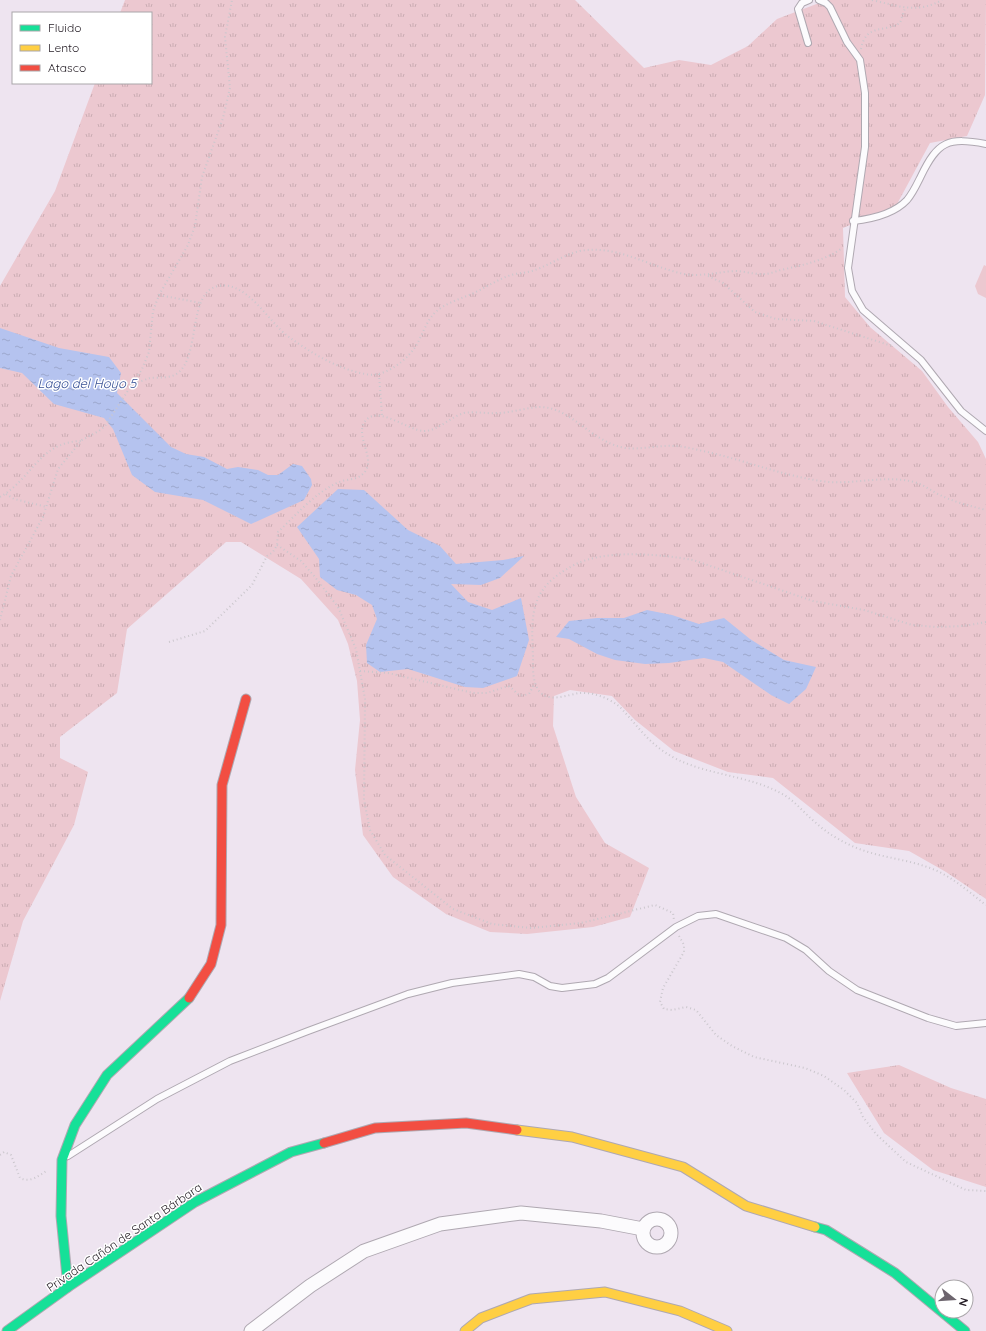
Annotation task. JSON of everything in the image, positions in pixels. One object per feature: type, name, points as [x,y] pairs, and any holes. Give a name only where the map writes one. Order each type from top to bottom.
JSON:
[{"type":"street","points":[[68,1287],[62,1216],[62,1160],[75,1125],[107,1075],[193,995],[211,964],[221,925],[222,785],[246,699]]},
{"type":"street","name":"Privada Cañón de Santa Bárbara","points":[[7,1331],[68,1287],[195,1202],[291,1152],[375,1128],[466,1123],[572,1137],[683,1167],[746,1206],[826,1230],[895,1273],[965,1331]]},
{"type":"street","points":[[251,1331],[310,1286],[364,1251],[440,1224],[521,1213],[601,1221],[643,1229]]},
{"type":"street","points":[[465,1331],[481,1318],[530,1300],[605,1292],[680,1311],[727,1331]]},
{"type":"lane","points":[[808,0],[802,3],[798,9],[808,43]]},
{"type":"lane","points":[[819,0],[826,2],[830,7],[847,42],[860,60],[865,93],[865,147],[853,221],[848,268],[852,291],[863,310],[921,360],[961,411],[986,431]]},
{"type":"lane","points":[[853,221],[877,218],[906,201],[934,153],[946,143],[966,140],[986,144]]},
{"type":"lane","points":[[62,1160],[94,1138],[164,1096],[230,1061],[308,1031],[408,994],[452,983],[519,974],[534,977],[550,986],[562,988],[594,984],[608,978],[676,927],[698,916],[716,914],[736,919],[786,938],[806,950],[829,971],[857,990],[928,1018],[956,1026],[986,1022]]},
{"type":"path","points":[[0,620],[14,567],[36,531],[47,507],[50,490],[58,469],[82,440],[105,426],[130,385],[142,369],[149,352],[153,311],[159,295],[188,245],[195,226],[202,177],[228,102],[230,76],[225,36],[232,0]]},
{"type":"path","points":[[872,0],[910,9],[932,6],[942,0]]},
{"type":"path","points":[[860,60],[866,36],[874,30],[894,27],[900,23],[905,8]]},
{"type":"path","points":[[130,385],[149,379],[170,377],[180,371],[192,344],[201,303],[205,293],[218,286],[230,287],[243,292],[257,304],[287,336],[312,352],[347,369],[368,375],[379,374],[390,370],[406,359],[414,349],[432,316],[443,307],[513,274],[530,272],[580,251],[603,250],[684,274],[707,276],[737,271],[766,274],[811,263],[830,256],[851,243]]},
{"type":"path","points":[[707,276],[723,283],[755,312],[776,319],[814,321],[908,350]]},
{"type":"path","points":[[159,295],[201,303]]},
{"type":"path","points":[[379,374],[382,415]]},
{"type":"path","points":[[169,642],[205,631],[252,586],[267,556],[273,552],[277,546],[278,532],[283,527],[323,491],[339,482],[361,477],[367,470],[369,462],[362,438],[363,429],[365,422],[372,416],[382,415],[418,431],[428,431],[454,417],[466,413],[496,414],[541,407],[557,411],[573,419],[590,433],[605,442],[625,448],[674,446],[698,450],[820,481],[844,483],[884,478],[916,482],[950,499],[986,510]]},
{"type":"path","points":[[0,497],[6,494],[34,464],[53,447],[69,441],[82,440]]},
{"type":"path","points":[[6,494],[14,499],[47,507]]},
{"type":"path","points":[[277,546],[301,561],[338,607],[356,649],[365,699],[364,800],[370,830],[385,855],[453,909],[492,924],[531,928],[581,923],[655,905],[673,913],[676,927],[684,944],[684,952],[664,988],[660,1002],[664,1009],[672,1010],[686,1007],[696,1010],[705,1019],[716,1035],[738,1049],[754,1057],[805,1068],[824,1076],[853,1098],[857,1103],[862,1117],[876,1134],[906,1162],[966,1190],[986,1191]]},
{"type":"path","points":[[986,622],[943,627],[912,625],[864,610],[813,601],[693,560],[674,557],[619,555],[585,560],[564,571],[547,584],[535,602],[531,622],[535,683],[540,692],[548,697],[559,698],[580,693],[597,694],[617,704],[648,739],[664,752],[688,763],[772,789],[789,799],[833,837],[855,848],[934,870],[952,880],[986,905]]},
{"type":"path","points":[[360,671],[388,673],[473,694],[487,693],[508,686],[522,696],[529,694],[535,683]]},
{"type":"path","points":[[0,1155],[4,1152],[11,1154],[20,1178],[27,1181],[32,1180],[62,1160]]},
{"type":"green space","points":[[125,0],[575,0],[644,68],[679,60],[711,65],[748,46],[777,19],[827,0],[986,0],[985,95],[967,136],[930,143],[896,206],[843,228],[845,297],[870,327],[922,371],[948,407],[978,442],[986,459],[986,899],[946,872],[909,851],[855,843],[773,778],[728,772],[674,751],[635,720],[612,696],[570,690],[554,696],[553,726],[576,797],[605,843],[649,868],[630,917],[593,927],[527,934],[490,932],[446,914],[393,877],[363,835],[355,770],[360,720],[357,681],[348,644],[338,620],[301,579],[241,542],[226,542],[127,629],[117,693],[60,737],[60,758],[88,772],[74,825],[23,921],[0,1001],[0,286],[55,191],[95,84],[152,84],[152,12],[120,12]]},
{"type":"green space","points":[[984,265],[986,266],[986,298],[978,294],[975,286]]},
{"type":"green space","points":[[899,1065],[951,1088],[986,1099],[986,1187],[933,1170],[884,1133],[847,1073]]},
{"type":"water","name":"Lago del Hoyo 5","points":[[0,328],[59,348],[109,357],[121,373],[117,393],[171,447],[186,454],[204,457],[227,469],[238,467],[258,470],[268,475],[278,475],[293,464],[302,466],[311,479],[312,485],[304,500],[251,524],[203,500],[155,492],[132,475],[113,429],[104,418],[54,404],[22,373],[0,368]]},
{"type":"water","points":[[338,489],[364,490],[408,530],[440,546],[456,564],[503,560],[524,556],[500,578],[481,585],[451,584],[468,602],[492,610],[521,598],[529,640],[517,676],[483,688],[465,687],[408,669],[380,672],[367,663],[366,645],[377,619],[372,605],[356,595],[337,590],[320,577],[319,559],[297,527]]},
{"type":"water","points":[[647,610],[672,615],[699,624],[724,618],[750,639],[784,660],[816,667],[806,689],[789,704],[771,695],[723,662],[704,658],[669,663],[645,664],[615,660],[597,654],[569,639],[556,637],[569,621],[597,618],[624,618]]},
{"type":"traffic: fast","points":[[68,1287],[61,1216],[62,1160],[75,1125],[107,1075],[189,998]]},
{"type":"traffic: fast","points":[[7,1331],[68,1287],[195,1202],[291,1152],[324,1143]]},
{"type":"traffic: fast","points":[[815,1227],[826,1230],[895,1273],[965,1331]]},
{"type":"traffic: slow","points":[[517,1130],[572,1137],[683,1167],[746,1206],[815,1227]]},
{"type":"traffic: slow","points":[[465,1331],[481,1318],[531,1299],[605,1292],[680,1311],[727,1331]]},
{"type":"traffic: jam","points":[[189,998],[211,964],[221,925],[222,785],[246,699]]},
{"type":"traffic: jam","points":[[324,1143],[375,1128],[466,1123],[517,1130]]}]
